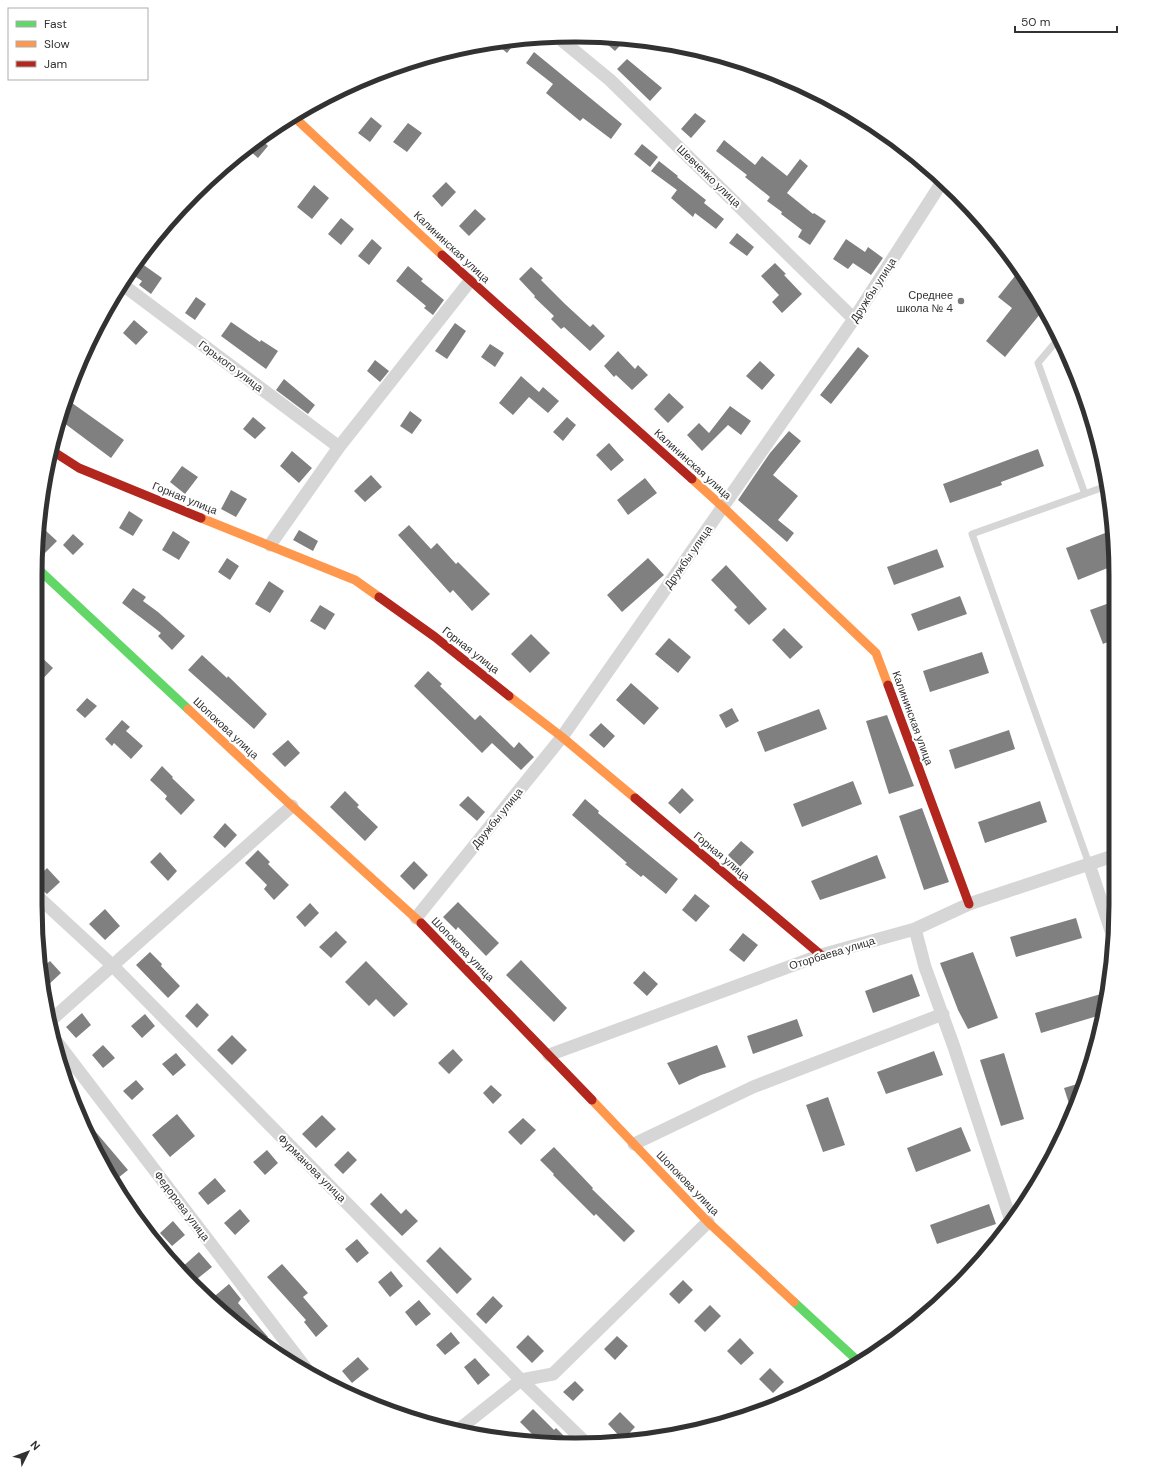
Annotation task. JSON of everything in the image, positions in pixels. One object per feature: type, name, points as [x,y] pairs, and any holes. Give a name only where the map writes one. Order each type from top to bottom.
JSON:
[{"type":"street","name":"Шевченко улица","points":[[564,42],[610,80],[854,319]]},
{"type":"street","name":"Калининская улица","points":[[298,120],[470,281],[723,507],[876,652],[969,904]]},
{"type":"street","name":"Дружбы улица","points":[[416,918],[562,737],[854,319],[940,186]]},
{"type":"street","points":[[270,545],[339,447],[470,281]]},
{"type":"street","name":"Горького улица","points":[[126,288],[339,447]]},
{"type":"street","name":"Горная улица","points":[[56,453],[79,468],[355,580],[435,637],[562,737],[821,955]]},
{"type":"street","name":"Шопокова улица","points":[[42,573],[292,806],[416,918],[549,1054],[708,1222],[855,1359]]},
{"type":"street","points":[[54,1017],[292,806]]},
{"type":"street","name":"Оторбаева улица","points":[[549,1054],[821,955],[915,929],[969,904],[1109,857]]},
{"type":"street","points":[[1089,864],[1108,923]]},
{"type":"street","name":"Фурманова улица","points":[[42,900],[112,965],[580,1438]]},
{"type":"street","points":[[915,929],[925,967],[943,1014],[1009,1215]]},
{"type":"street","points":[[634,1144],[753,1087],[943,1014]]},
{"type":"street","name":"Федорова улица","points":[[62,1050],[301,1362]]},
{"type":"street","points":[[463,1426],[521,1380],[553,1374],[708,1222]]},
{"type":"lane","points":[[1055,342],[1038,363],[1085,494]]},
{"type":"lane","points":[[1089,864],[972,534],[1101,488]]},
{"type":"building","points":[[606,43],[621,44],[615,51]]},
{"type":"building","points":[[512,46],[507,53],[501,48]]},
{"type":"building","points":[[534,52],[622,124],[611,139],[583,118],[580,121],[546,93],[553,84],[526,63]]},
{"type":"building","points":[[627,59],[662,88],[650,101],[617,69]]},
{"type":"building","points":[[695,113],[706,121],[691,138],[681,129]]},
{"type":"building","points":[[371,117],[382,126],[370,142],[358,133]]},
{"type":"building","points":[[408,123],[422,133],[407,152],[393,142]]},
{"type":"building","points":[[724,140],[755,165],[762,156],[787,176],[800,159],[808,166],[787,193],[813,214],[814,213],[826,221],[810,245],[798,237],[802,230],[767,201],[770,197],[745,177],[747,175],[716,151]]},
{"type":"building","points":[[264,142],[268,146],[258,158],[251,152]]},
{"type":"building","points":[[642,144],[658,157],[650,167],[634,154]]},
{"type":"building","points":[[659,161],[706,200],[704,203],[724,219],[716,229],[695,213],[693,217],[671,198],[677,190],[651,171]]},
{"type":"building","points":[[446,182],[456,192],[442,207],[432,196]]},
{"type":"building","points":[[314,185],[329,198],[312,219],[297,207]]},
{"type":"building","points":[[475,209],[486,219],[469,236],[459,226]]},
{"type":"building","points":[[341,218],[354,229],[341,245],[328,234]]},
{"type":"building","points":[[737,233],[754,247],[747,256],[729,243]]},
{"type":"building","points":[[372,239],[382,248],[369,265],[358,256]]},
{"type":"building","points":[[846,239],[865,252],[868,247],[883,258],[871,275],[853,263],[848,269],[833,259]]},
{"type":"building","points":[[775,263],[802,294],[782,313],[772,302],[779,295],[761,276]]},
{"type":"building","points":[[143,264],[162,278],[151,294],[139,285],[142,281],[134,276]]},
{"type":"building","points":[[408,266],[423,279],[421,281],[444,300],[433,315],[424,308],[426,306],[396,281]]},
{"type":"building","points":[[531,267],[543,278],[541,280],[565,304],[590,327],[593,324],[605,336],[590,351],[564,327],[561,329],[551,319],[554,316],[534,297],[535,296],[519,279]]},
{"type":"building","points":[[1016,275],[1040,314],[1005,357],[986,341],[1012,308],[998,297]]},
{"type":"building","points":[[196,297],[206,304],[195,320],[185,313]]},
{"type":"building","points":[[134,320],[148,332],[136,345],[123,333]]},
{"type":"building","points":[[231,322],[260,342],[261,340],[278,351],[266,369],[221,336]]},
{"type":"building","points":[[455,323],[466,331],[447,359],[435,351]]},
{"type":"building","points":[[490,344],[504,353],[495,367],[481,357]]},
{"type":"building","points":[[858,347],[869,356],[831,404],[820,395]]},
{"type":"building","points":[[618,351],[635,369],[638,365],[648,375],[632,390],[616,375],[614,377],[604,366]]},
{"type":"building","points":[[375,360],[389,371],[380,382],[367,371]]},
{"type":"building","points":[[760,361],[775,375],[762,390],[746,376]]},
{"type":"building","points":[[521,376],[539,392],[543,387],[559,401],[548,413],[529,397],[513,415],[499,403]]},
{"type":"building","points":[[284,379],[315,405],[308,414],[276,390]]},
{"type":"building","points":[[669,393],[684,407],[668,423],[654,409]]},
{"type":"building","points":[[71,402],[124,440],[111,458],[64,423]]},
{"type":"building","points":[[730,406],[751,421],[741,435],[728,425],[702,451],[687,435],[699,423],[709,433]]},
{"type":"building","points":[[410,411],[422,420],[412,434],[400,426]]},
{"type":"building","points":[[253,417],[266,428],[255,439],[243,429]]},
{"type":"building","points":[[567,417],[576,425],[563,441],[553,432]]},
{"type":"building","points":[[789,431],[801,441],[773,475],[798,496],[778,520],[794,533],[787,542],[738,500],[770,453]]},
{"type":"building","points":[[609,443],[624,460],[611,471],[596,455]]},
{"type":"building","points":[[1038,449],[1044,466],[1001,482],[1002,485],[950,503],[943,484]]},
{"type":"building","points":[[292,451],[312,468],[299,483],[280,466]]},
{"type":"building","points":[[182,466],[198,477],[185,494],[170,482]]},
{"type":"building","points":[[371,475],[382,487],[365,502],[354,491]]},
{"type":"building","points":[[645,478],[657,493],[628,515],[617,500]]},
{"type":"building","points":[[231,490],[247,499],[236,517],[221,509]]},
{"type":"building","points":[[129,511],[143,520],[133,536],[119,528]]},
{"type":"building","points":[[409,525],[431,549],[437,543],[456,564],[458,562],[490,594],[472,611],[453,590],[450,593],[398,535]]},
{"type":"building","points":[[299,530],[318,541],[313,551],[293,540]]},
{"type":"building","points":[[44,531],[57,541],[43,555],[43,541]]},
{"type":"building","points":[[173,531],[190,542],[179,560],[162,550]]},
{"type":"building","points":[[1107,532],[1109,568],[1078,580],[1066,548]]},
{"type":"building","points":[[73,534],[84,544],[73,555],[63,545]]},
{"type":"building","points":[[937,549],[944,567],[894,585],[887,567]]},
{"type":"building","points":[[227,558],[239,566],[230,580],[218,572]]},
{"type":"building","points":[[648,558],[664,575],[622,612],[607,595]]},
{"type":"building","points":[[726,565],[767,609],[749,625],[734,610],[737,607],[711,580]]},
{"type":"building","points":[[269,581],[284,591],[270,613],[255,604]]},
{"type":"building","points":[[133,588],[146,597],[143,601],[185,636],[172,650],[158,636],[161,633],[122,603]]},
{"type":"building","points":[[960,596],[967,614],[918,631],[911,614]]},
{"type":"building","points":[[1109,603],[1109,642],[1103,644],[1090,610]]},
{"type":"building","points":[[320,605],[335,614],[325,630],[310,621]]},
{"type":"building","points":[[784,628],[803,647],[790,659],[772,640]]},
{"type":"building","points":[[531,634],[550,653],[530,673],[511,654]]},
{"type":"building","points":[[669,638],[691,657],[678,673],[655,654]]},
{"type":"building","points":[[982,652],[989,673],[930,692],[923,671]]},
{"type":"building","points":[[202,655],[227,678],[228,676],[267,714],[254,729],[188,670]]},
{"type":"building","points":[[42,658],[53,668],[42,680]]},
{"type":"building","points":[[428,671],[442,684],[440,686],[475,720],[480,715],[514,748],[519,742],[534,757],[521,770],[492,743],[482,753],[414,686]]},
{"type":"building","points":[[631,683],[659,708],[644,725],[616,700]]},
{"type":"building","points":[[87,698],[97,706],[85,718],[76,710]]},
{"type":"building","points":[[732,708],[739,721],[726,728],[719,715]]},
{"type":"building","points":[[819,709],[827,729],[765,752],[757,732]]},
{"type":"building","points":[[887,715],[914,786],[889,794],[866,721]]},
{"type":"building","points":[[122,720],[130,727],[126,731],[143,746],[131,759],[114,743],[112,746],[105,739]]},
{"type":"building","points":[[601,723],[615,736],[604,748],[589,735]]},
{"type":"building","points":[[1009,730],[1015,749],[955,769],[949,750]]},
{"type":"building","points":[[288,740],[300,753],[285,767],[272,754]]},
{"type":"building","points":[[162,766],[195,800],[181,815],[165,799],[167,796],[150,780]]},
{"type":"building","points":[[853,781],[862,804],[802,827],[793,804]]},
{"type":"building","points":[[682,788],[694,800],[680,814],[668,803]]},
{"type":"building","points":[[345,791],[359,805],[357,807],[378,827],[365,841],[330,807]]},
{"type":"building","points":[[468,796],[485,812],[477,821],[459,805]]},
{"type":"building","points":[[585,799],[599,811],[598,813],[678,879],[666,894],[643,875],[641,877],[625,864],[627,863],[572,815]]},
{"type":"building","points":[[1040,801],[1047,822],[985,843],[978,822]]},
{"type":"building","points":[[922,808],[949,882],[924,890],[899,816]]},
{"type":"building","points":[[225,823],[237,835],[225,848],[213,837]]},
{"type":"building","points":[[741,841],[754,852],[740,867],[728,855]]},
{"type":"building","points":[[258,850],[270,862],[268,864],[289,885],[274,900],[264,889],[267,885],[245,863]]},
{"type":"building","points":[[160,852],[177,871],[168,881],[150,862]]},
{"type":"building","points":[[877,855],[886,878],[820,900],[811,881]]},
{"type":"building","points":[[414,861],[428,875],[414,890],[400,876]]},
{"type":"building","points":[[47,868],[60,882],[47,894],[42,890],[42,873]]},
{"type":"building","points":[[695,894],[710,906],[696,922],[682,910]]},
{"type":"building","points":[[458,902],[499,943],[486,956],[458,927],[456,930],[443,917]]},
{"type":"building","points":[[310,903],[319,913],[305,927],[296,917]]},
{"type":"building","points":[[105,909],[120,926],[105,940],[89,924]]},
{"type":"building","points":[[1076,918],[1082,938],[1016,957],[1010,937]]},
{"type":"building","points":[[336,931],[347,942],[331,958],[319,947]]},
{"type":"building","points":[[743,933],[758,945],[744,962],[729,950]]},
{"type":"building","points":[[150,952],[180,986],[168,998],[136,965]]},
{"type":"building","points":[[973,952],[998,1018],[968,1029],[958,1010],[940,963]]},
{"type":"building","points":[[521,960],[567,1008],[554,1022],[506,975]]},
{"type":"building","points":[[50,961],[61,973],[49,985],[47,974],[46,965]]},
{"type":"building","points":[[366,961],[408,1004],[394,1017],[376,999],[369,1006],[345,982]]},
{"type":"building","points":[[644,971],[658,984],[647,996],[633,983]]},
{"type":"building","points":[[912,974],[920,996],[873,1013],[865,991]]},
{"type":"building","points":[[1101,994],[1097,1016],[1041,1033],[1035,1013]]},
{"type":"building","points":[[197,1003],[209,1015],[197,1028],[185,1016]]},
{"type":"building","points":[[82,1013],[91,1025],[76,1038],[66,1027]]},
{"type":"building","points":[[145,1014],[155,1026],[142,1038],[131,1026]]},
{"type":"building","points":[[797,1019],[803,1036],[753,1054],[747,1036]]},
{"type":"building","points":[[232,1035],[247,1050],[232,1065],[217,1050]]},
{"type":"building","points":[[103,1045],[115,1058],[103,1068],[92,1055]]},
{"type":"building","points":[[717,1045],[726,1067],[701,1075],[679,1085],[667,1063]]},
{"type":"building","points":[[453,1049],[463,1060],[449,1074],[438,1063]]},
{"type":"building","points":[[934,1051],[943,1075],[886,1094],[877,1072]]},
{"type":"building","points":[[176,1053],[186,1065],[173,1076],[162,1064]]},
{"type":"building","points":[[1004,1053],[1024,1119],[1001,1126],[980,1060]]},
{"type":"building","points":[[136,1080],[144,1089],[132,1100],[123,1091]]},
{"type":"building","points":[[1078,1084],[1070,1105],[1064,1088]]},
{"type":"building","points":[[491,1085],[502,1095],[493,1104],[483,1093]]},
{"type":"building","points":[[828,1097],[845,1145],[823,1152],[806,1105]]},
{"type":"building","points":[[177,1114],[195,1136],[170,1157],[152,1135]]},
{"type":"building","points":[[322,1115],[336,1129],[316,1148],[302,1134]]},
{"type":"building","points":[[523,1118],[536,1130],[521,1145],[508,1132]]},
{"type":"building","points":[[91,1126],[128,1170],[118,1178]]},
{"type":"building","points":[[961,1127],[971,1151],[916,1172],[907,1148]]},
{"type":"building","points":[[554,1147],[593,1188],[592,1189],[635,1231],[624,1242],[596,1214],[594,1216],[540,1160]]},
{"type":"building","points":[[267,1150],[278,1163],[265,1175],[253,1162]]},
{"type":"building","points":[[348,1151],[357,1160],[343,1174],[334,1165]]},
{"type":"building","points":[[215,1178],[226,1191],[208,1205],[198,1193]]},
{"type":"building","points":[[381,1193],[401,1214],[406,1209],[418,1221],[402,1236],[370,1204]]},
{"type":"building","points":[[989,1204],[996,1224],[937,1244],[930,1225]]},
{"type":"building","points":[[240,1209],[250,1221],[235,1235],[224,1223]]},
{"type":"building","points":[[173,1221],[185,1235],[172,1246],[160,1233]]},
{"type":"building","points":[[357,1239],[369,1253],[357,1263],[345,1249]]},
{"type":"building","points":[[440,1247],[472,1279],[457,1294],[426,1261]]},
{"type":"building","points":[[199,1252],[212,1267],[196,1280],[183,1266]]},
{"type":"building","points":[[282,1264],[308,1293],[303,1297],[328,1326],[316,1337],[304,1322],[306,1320],[267,1277]]},
{"type":"building","points":[[391,1271],[403,1286],[390,1297],[378,1282]]},
{"type":"building","points":[[683,1280],[693,1290],[679,1304],[669,1294]]},
{"type":"building","points":[[229,1284],[241,1299],[238,1303],[268,1337],[266,1339],[251,1328],[214,1297]]},
{"type":"building","points":[[493,1296],[503,1306],[486,1324],[476,1314]]},
{"type":"building","points":[[419,1300],[431,1314],[416,1326],[405,1312]]},
{"type":"building","points":[[710,1305],[721,1316],[705,1332],[694,1321]]},
{"type":"building","points":[[451,1332],[460,1343],[445,1355],[436,1345]]},
{"type":"building","points":[[528,1335],[544,1351],[532,1363],[516,1347]]},
{"type":"building","points":[[617,1336],[628,1346],[615,1360],[604,1349]]},
{"type":"building","points":[[740,1338],[754,1353],[741,1365],[727,1351]]},
{"type":"building","points":[[358,1357],[369,1369],[352,1383],[342,1371]]},
{"type":"building","points":[[475,1358],[490,1375],[478,1385],[464,1367]]},
{"type":"building","points":[[770,1368],[784,1382],[773,1393],[759,1379]]},
{"type":"building","points":[[575,1381],[584,1390],[573,1401],[563,1392]]},
{"type":"building","points":[[533,1409],[554,1430],[556,1428],[566,1438],[534,1436],[520,1422]]},
{"type":"building","points":[[620,1412],[635,1427],[628,1435],[619,1436],[608,1424]]},
{"type":"traffic: fast","points":[[42,573],[188,709]]},
{"type":"traffic: fast","points":[[794,1302],[855,1359]]},
{"type":"traffic: slow","points":[[298,120],[442,255]]},
{"type":"traffic: slow","points":[[692,479],[876,653],[888,685]]},
{"type":"traffic: slow","points":[[201,518],[355,580],[379,597]]},
{"type":"traffic: slow","points":[[509,696],[562,737],[635,798]]},
{"type":"traffic: slow","points":[[188,709],[421,923]]},
{"type":"traffic: slow","points":[[592,1100],[708,1222],[794,1302]]},
{"type":"traffic: jam","points":[[442,255],[692,479]]},
{"type":"traffic: jam","points":[[56,453],[79,468],[201,518]]},
{"type":"traffic: jam","points":[[379,597],[435,637],[509,696]]},
{"type":"traffic: jam","points":[[888,685],[969,904]]},
{"type":"traffic: jam","points":[[635,798],[821,955]]},
{"type":"traffic: jam","points":[[421,923],[592,1100]]},
{"type":"place","name":"Среднее школа № 4","points":[[961,301]]}]
